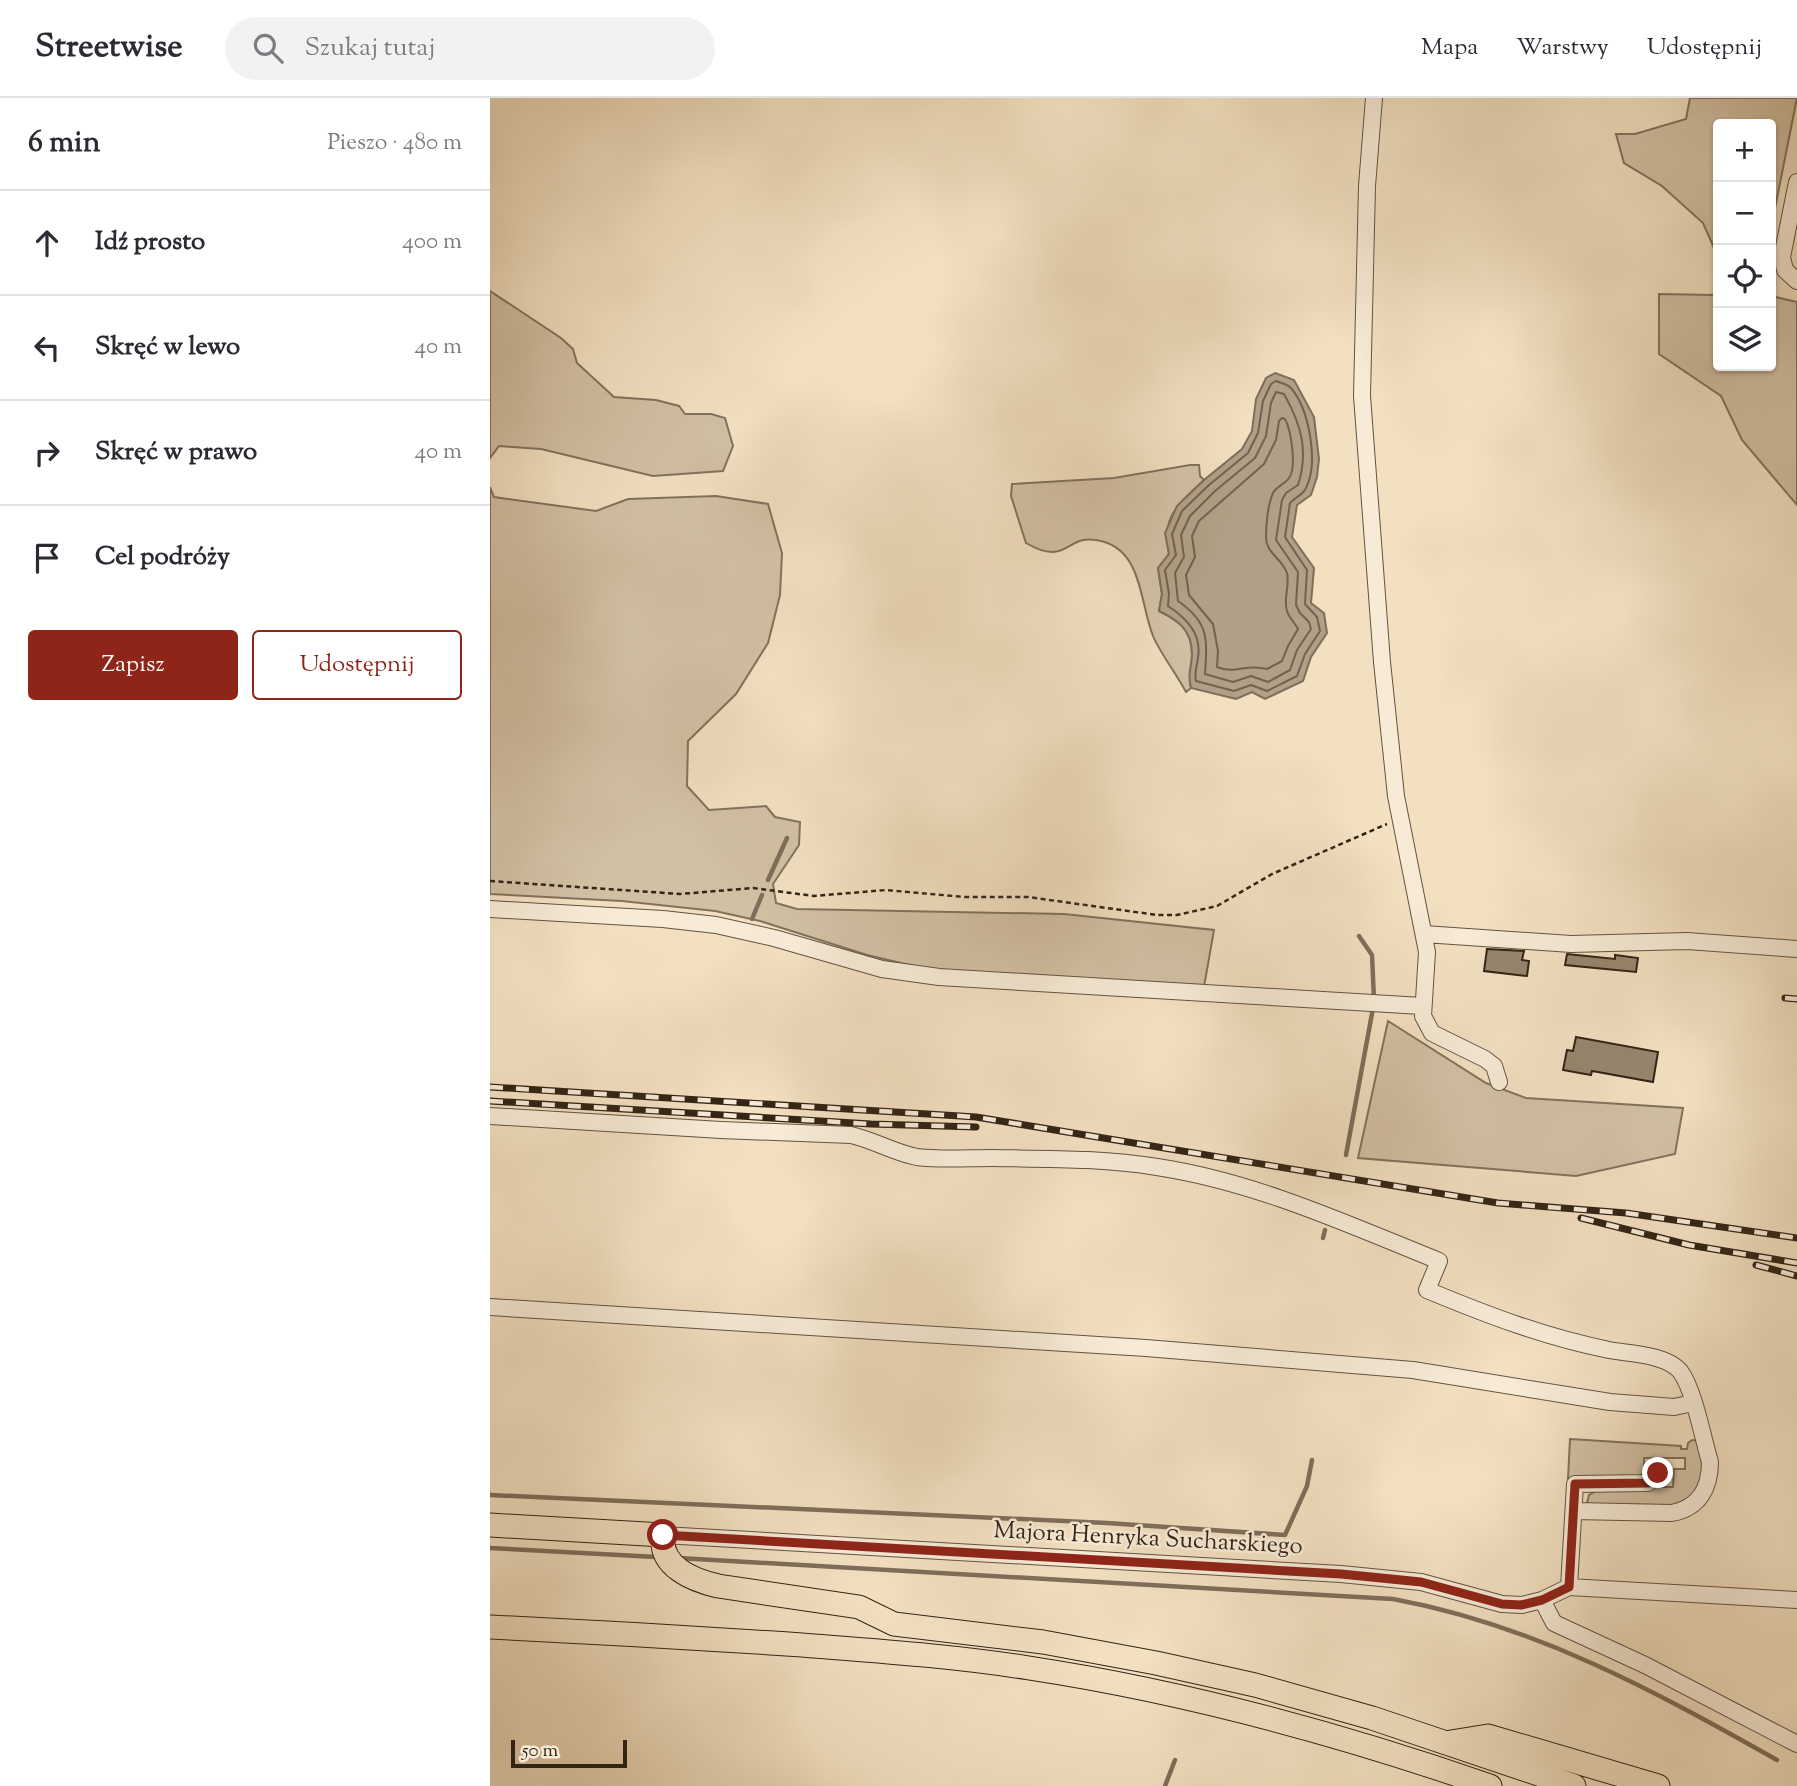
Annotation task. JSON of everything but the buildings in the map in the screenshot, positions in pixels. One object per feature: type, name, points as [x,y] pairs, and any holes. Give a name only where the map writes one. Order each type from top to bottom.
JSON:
[{"type":"highway","name":"Majora Henryka Sucharskiego","points":[[490,1525],[663,1535]]},
{"type":"highway","points":[[663,1535],[663,1551],[670,1562],[696,1581],[859,1607],[894,1624],[1043,1642],[1255,1685],[1448,1742],[1574,1786]]},
{"type":"highway","points":[[490,1627],[903,1653],[1029,1668],[1128,1685],[1226,1707],[1318,1731],[1490,1786]]},
{"type":"highway","points":[[1448,1742],[1488,1736],[1658,1786]]},
{"type":"highway","points":[[1423,1763],[1446,1786]]},
{"type":"street","points":[[1374,98],[1367,186],[1362,396],[1382,662],[1400,819],[1427,953],[1422,1006],[1426,1026],[1432,1033],[1485,1059],[1494,1066],[1499,1082]]},
{"type":"street","points":[[1797,182],[1782,257],[1785,270],[1797,281]]},
{"type":"street","points":[[490,909],[663,919],[716,925],[774,938],[882,969],[939,977],[1422,1006]]},
{"type":"street","points":[[1424,934],[1571,944],[1687,941],[1797,949]]},
{"type":"street","points":[[490,1116],[851,1135],[917,1157],[1093,1160],[1147,1165],[1203,1175],[1306,1207],[1440,1261],[1427,1290],[1493,1318],[1573,1342],[1666,1362],[1681,1373],[1693,1402],[1710,1462],[1707,1487],[1693,1505],[1672,1513],[1574,1511]]},
{"type":"street","points":[[490,1307],[1159,1349],[1413,1370],[1610,1402],[1674,1407],[1693,1402]]},
{"type":"street","points":[[1569,1587],[1575,1484],[1648,1483],[1658,1473]]},
{"type":"street","name":"Majora Henryka Sucharskiego","points":[[663,1535],[1341,1574],[1421,1582],[1502,1604],[1521,1605],[1542,1600],[1569,1587],[1797,1600]]},
{"type":"street","points":[[1542,1600],[1555,1623],[1645,1665],[1797,1744]]},
{"type":"path","points":[[490,881],[680,894],[753,888],[814,896],[886,890],[965,897],[1028,897],[1157,915],[1177,915],[1217,906],[1272,874],[1400,819]]},
{"type":"shaded area","points":[[1690,98],[1797,98],[1776,203],[1776,119],[1713,119],[1713,246],[1703,223],[1662,186],[1624,163],[1616,134],[1635,134],[1686,119]]},
{"type":"shaded area","points":[[490,291],[561,338],[573,349],[577,363],[614,397],[656,400],[679,406],[685,414],[711,414],[725,418],[733,446],[723,471],[653,476],[541,449],[499,446],[490,458]]},
{"type":"shaded area","points":[[1659,294],[1713,295],[1713,371],[1776,371],[1776,297],[1797,302],[1797,505],[1742,440],[1721,396],[1659,354]]},
{"type":"shaded area","points":[[1199,465],[1200,476],[1204,480],[1174,511],[1168,529],[1169,554],[1158,568],[1162,594],[1159,611],[1183,627],[1190,638],[1191,688],[1186,692],[1153,636],[1137,578],[1123,553],[1096,540],[1078,542],[1065,549],[1050,552],[1026,543],[1011,496],[1012,484],[1114,478]]},
{"type":"shaded area","points":[[490,487],[494,497],[596,511],[628,499],[716,496],[768,504],[782,553],[780,595],[768,643],[736,694],[688,741],[687,786],[709,810],[766,806],[775,817],[800,822],[799,845],[773,884],[776,903],[797,909],[1064,914],[1214,930],[1204,987],[1068,980],[922,968],[867,955],[760,921],[715,911],[622,901],[490,894]]},
{"type":"shaded area","points":[[1388,1021],[1486,1083],[1526,1098],[1683,1108],[1675,1154],[1576,1176],[1358,1158]]},
{"type":"shaded area","points":[[1570,1439],[1681,1446],[1681,1449],[1687,1449],[1692,1440],[1700,1441],[1705,1466],[1696,1494],[1675,1506],[1590,1506],[1587,1503],[1589,1495],[1608,1487],[1673,1487],[1674,1469],[1685,1469],[1685,1458],[1644,1458],[1644,1471],[1640,1477],[1633,1479],[1568,1479]]},
{"type":"water","points":[[1275,373],[1294,380],[1314,417],[1319,459],[1317,477],[1311,495],[1297,505],[1292,537],[1314,568],[1311,603],[1324,613],[1327,633],[1311,657],[1303,681],[1265,699],[1252,692],[1236,699],[1191,688],[1190,638],[1178,622],[1159,611],[1162,594],[1158,568],[1169,554],[1165,533],[1177,506],[1242,449],[1252,431],[1256,399],[1266,378]]},
{"type":"waterway","points":[[768,880],[787,838]]},
{"type":"waterway","points":[[752,919],[762,895]]},
{"type":"waterway","points":[[1359,936],[1372,955],[1374,1000]]},
{"type":"waterway","points":[[1346,1155],[1373,1008]]},
{"type":"waterway","points":[[1323,1238],[1325,1230]]},
{"type":"waterway","points":[[490,1495],[1107,1523],[1285,1535],[1307,1486],[1312,1460]]},
{"type":"waterway","points":[[490,1548],[656,1557]]},
{"type":"waterway","points":[[679,1558],[1393,1599],[1495,1625],[1544,1643],[1638,1685],[1777,1760]]},
{"type":"waterway","points":[[1165,1786],[1175,1760]]},
{"type":"railway","points":[[1785,998],[1797,999]]},
{"type":"railway","points":[[490,1087],[976,1117],[1498,1203],[1626,1213],[1797,1238]]},
{"type":"railway","points":[[490,1101],[871,1124],[976,1127]]},
{"type":"railway","points":[[1581,1218],[1689,1245],[1797,1263]]},
{"type":"railway","points":[[1756,1265],[1797,1276]]},
{"type":"route","points":[[663,1535],[1341,1574],[1421,1582],[1502,1604],[1521,1605],[1542,1600],[1569,1587],[1575,1484],[1648,1483],[1658,1473]]}]
